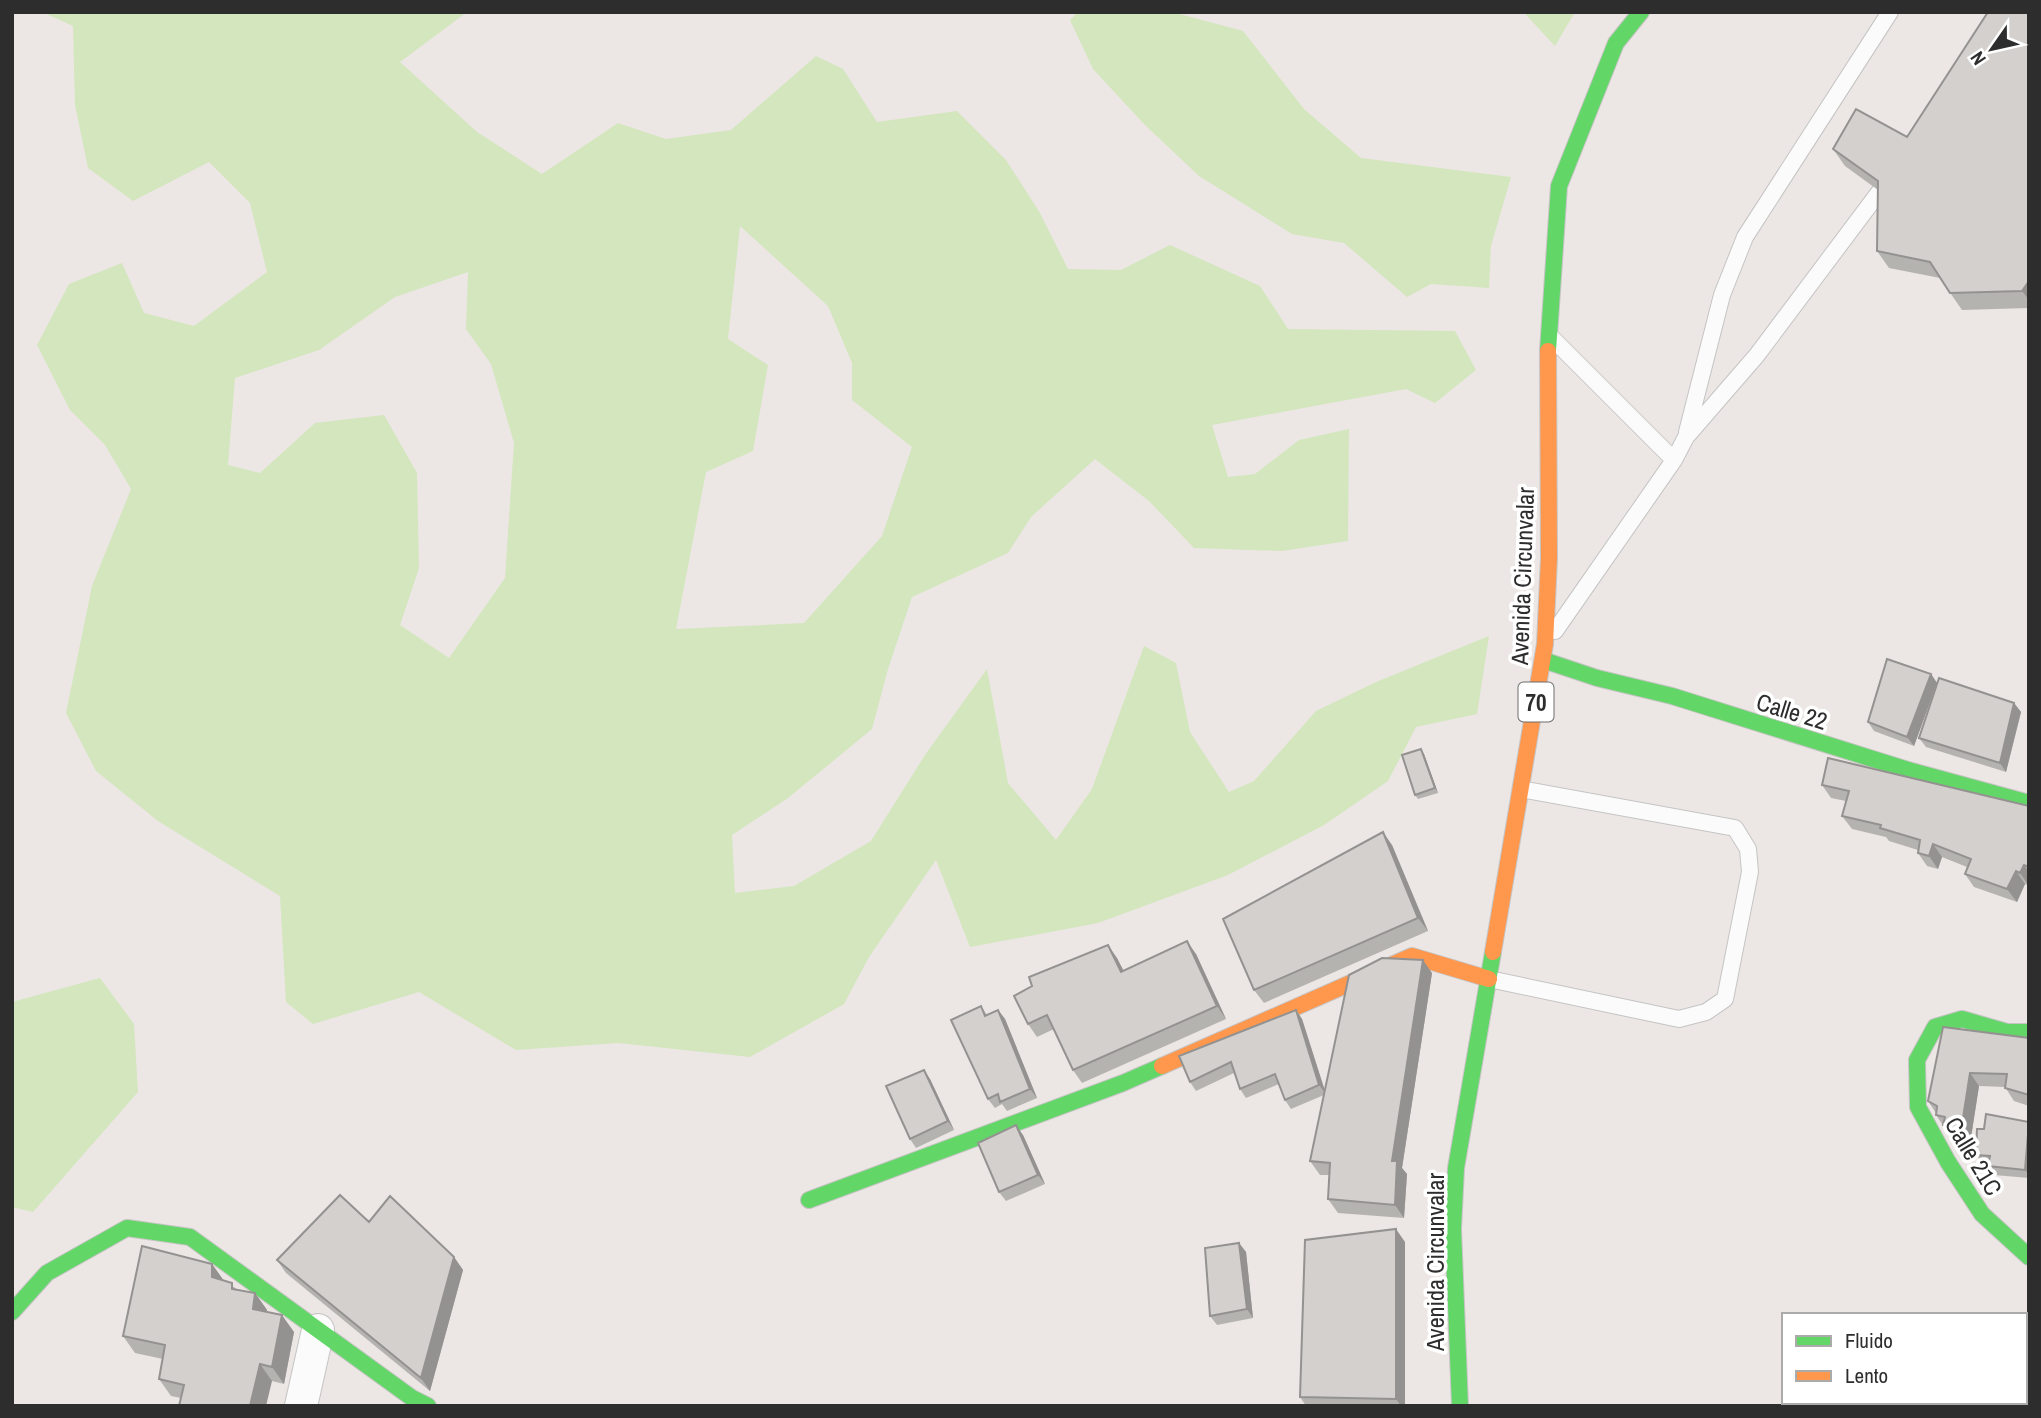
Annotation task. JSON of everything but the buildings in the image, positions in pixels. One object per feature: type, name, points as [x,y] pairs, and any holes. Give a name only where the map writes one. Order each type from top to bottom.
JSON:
[{"type":"street","name":"Avenida Circunvalar","points":[[1460,1406],[1453,1229],[1456,1168],[1544,652],[1549,558],[1548,333],[1559,186],[1616,43],[1641,12]]},
{"type":"street","name":"Calle 22","points":[[1544,652],[1597,678],[1672,696],[1908,770],[2029,803]]},
{"type":"street","points":[[809,1200],[1123,1083],[1412,956],[1489,979]]},
{"type":"street","name":"Calle 21C","points":[[2029,1032],[2007,1032],[1962,1019],[1936,1027],[1917,1060],[1918,1107],[1948,1162],[1982,1214],[2029,1257]]},
{"type":"street","points":[[12,1312],[47,1273],[127,1228],[190,1237],[412,1398],[428,1406]]},
{"type":"street","points":[[301,1406],[318,1331]]},
{"type":"lane","points":[[1686,438],[1722,295],[1745,237],[1890,12]]},
{"type":"lane","points":[[1544,652],[1674,460],[1686,438],[1757,355],[1880,191]]},
{"type":"lane","points":[[1548,333],[1674,460]]},
{"type":"lane","points":[[1489,979],[1679,1019],[1706,1012],[1725,999],[1750,872],[1748,849],[1735,828],[1521,789]]},
{"type":"green space","points":[[42,12],[467,12],[400,62],[477,132],[542,174],[618,123],[666,139],[731,130],[816,56],[843,69],[877,122],[957,111],[1006,160],[1040,213],[1068,269],[1121,270],[1170,245],[1260,286],[1288,329],[1455,331],[1476,370],[1435,403],[1406,389],[1212,425],[1228,477],[1255,474],[1299,440],[1349,429],[1348,541],[1282,551],[1194,548],[1149,501],[1095,459],[1031,517],[1008,553],[912,597],[872,729],[788,798],[732,835],[735,893],[794,886],[871,841],[925,755],[987,669],[1008,783],[1056,840],[1092,789],[1144,646],[1176,663],[1190,732],[1229,792],[1254,781],[1316,711],[1376,682],[1489,636],[1477,714],[1416,727],[1388,781],[1324,825],[1228,875],[1098,923],[970,947],[936,860],[869,957],[844,1004],[750,1057],[618,1043],[516,1050],[419,992],[313,1024],[286,1002],[280,896],[158,821],[96,771],[66,713],[92,586],[131,489],[105,445],[70,410],[37,345],[69,284],[122,263],[144,313],[194,326],[267,272],[250,203],[209,162],[133,201],[88,168],[75,105],[73,26]],"holes":[[[740,226],[828,306],[852,363],[852,400],[912,447],[882,536],[804,623],[676,629],[706,472],[753,451],[768,365],[728,339]],[[468,272],[466,329],[491,364],[514,443],[505,578],[449,658],[400,625],[419,568],[417,473],[384,415],[315,423],[260,473],[228,465],[235,378],[319,350],[395,297]]]},
{"type":"green space","points":[[1078,12],[1172,12],[1243,31],[1304,109],[1361,158],[1511,177],[1491,246],[1489,288],[1431,284],[1407,297],[1344,243],[1292,234],[1199,176],[1145,125],[1093,69],[1070,20]]},
{"type":"green space","points":[[1527,12],[1575,12],[1555,46],[1526,15]]},
{"type":"green space","points":[[100,978],[134,1024],[138,1092],[33,1212],[12,1207],[12,1002]]},
{"type":"traffic: fast","points":[[1548,351],[1559,186],[1616,43],[1641,12]]},
{"type":"traffic: fast","points":[[1543,660],[1597,678],[1672,696],[1908,770],[2029,803]]},
{"type":"traffic: fast","points":[[1460,1406],[1453,1229],[1456,1168],[1493,952]]},
{"type":"traffic: fast","points":[[2029,1032],[2007,1032],[1962,1019],[1935,1027],[1917,1060],[1918,1107],[1948,1162],[1982,1214],[2029,1257]]},
{"type":"traffic: fast","points":[[809,1200],[1162,1066]]},
{"type":"traffic: fast","points":[[12,1312],[47,1273],[127,1228],[190,1237],[412,1398],[428,1406]]},
{"type":"traffic: slow","points":[[1493,952],[1545,644],[1549,558],[1548,351]]},
{"type":"traffic: slow","points":[[1162,1066],[1412,956],[1489,979]]}]
